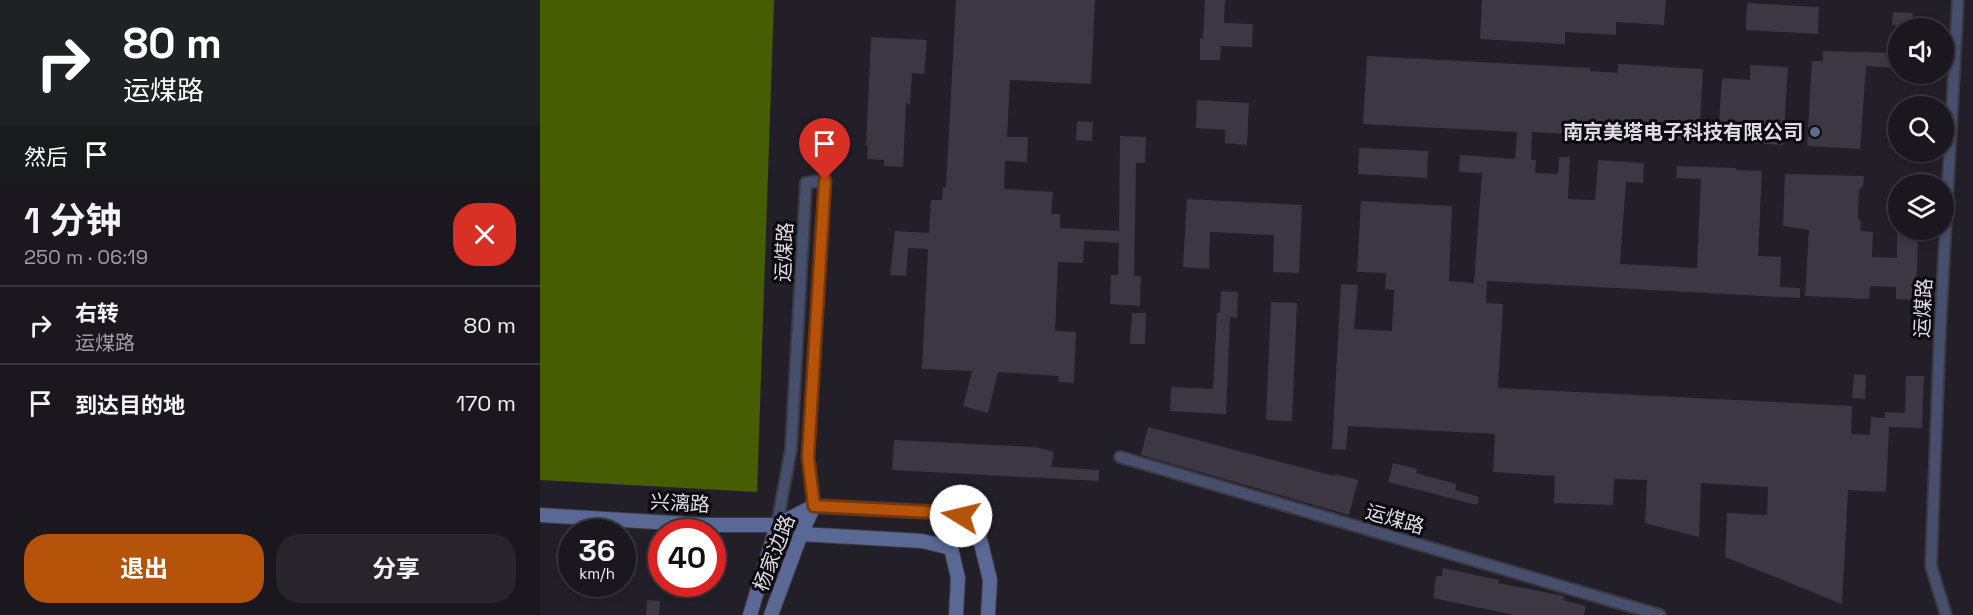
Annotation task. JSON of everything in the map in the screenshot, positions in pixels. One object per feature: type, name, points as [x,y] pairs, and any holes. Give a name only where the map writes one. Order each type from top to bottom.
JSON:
[{"type":"street","name":"运煤路","points":[[1946,615],[1931,566],[1940,330],[1958,0]]},
{"type":"street","name":"运煤路","points":[[777,525],[791,449],[806,183],[825,180],[808,457],[814,506]]},
{"type":"street","name":"运煤路","points":[[1120,457],[1660,615]]},
{"type":"street","name":"兴漓路","points":[[540,515],[705,525],[777,525],[814,506]]},
{"type":"street","name":"杨家边路","points":[[771,615],[801,534],[814,506]]},
{"type":"street","points":[[814,506],[931,512],[961,516],[978,531],[990,580],[988,615]]},
{"type":"street","name":"杨家边路","points":[[750,615],[777,525]]},
{"type":"street","points":[[801,534],[922,541],[951,548],[958,578],[956,615]]},
{"type":"green space","points":[[540,0],[774,0],[757,492],[540,480]]},
{"type":"building","points":[[956,0],[1095,0],[1091,84],[1010,80],[1007,137],[1028,137],[1027,162],[1005,161],[1004,189],[1053,192],[1051,214],[1060,214],[1060,228],[1119,231],[1120,136],[1146,137],[1145,163],[1136,163],[1134,276],[1141,276],[1140,306],[1110,304],[1111,275],[1118,275],[1119,243],[1084,241],[1083,263],[1058,262],[1055,331],[1076,332],[1074,383],[1058,382],[1059,376],[998,372],[988,413],[963,406],[972,371],[922,369],[928,249],[908,248],[906,276],[890,275],[895,231],[929,233],[931,200],[942,200],[943,187],[946,187]]},
{"type":"building","points":[[1205,0],[1225,0],[1224,23],[1253,24],[1252,47],[1221,46],[1220,60],[1200,60],[1200,38],[1203,39]]},
{"type":"building","points":[[1482,0],[1666,0],[1664,25],[1616,22],[1616,35],[1565,32],[1565,44],[1480,39]]},
{"type":"building","points":[[1747,3],[1819,7],[1818,34],[1746,30]]},
{"type":"building","points":[[1893,12],[1913,13],[1913,18],[1893,18]]},
{"type":"building","points":[[871,37],[927,40],[924,74],[912,73],[910,104],[906,103],[903,167],[884,166],[884,160],[867,159]]},
{"type":"building","points":[[1823,51],[1888,53],[1888,67],[1866,66],[1860,149],[1807,146],[1812,61],[1823,61]]},
{"type":"building","points":[[1367,56],[1591,68],[1590,71],[1618,73],[1618,64],[1703,69],[1700,121],[1719,122],[1722,78],[1750,80],[1750,65],[1788,67],[1783,145],[1532,132],[1531,160],[1536,160],[1535,173],[1558,174],[1559,157],[1570,157],[1568,199],[1595,200],[1598,160],[1644,163],[1643,183],[1626,182],[1620,264],[1697,268],[1701,179],[1676,178],[1677,166],[1762,171],[1758,256],[1781,257],[1780,287],[1800,288],[1800,298],[1487,281],[1486,303],[1503,304],[1498,388],[1852,406],[1851,434],[1870,435],[1871,417],[1885,418],[1885,412],[1905,413],[1906,376],[1924,376],[1922,428],[1889,427],[1886,492],[1848,490],[1842,604],[1725,557],[1727,513],[1767,515],[1768,487],[1701,483],[1699,537],[1645,523],[1647,480],[1614,479],[1613,505],[1554,503],[1555,476],[1493,472],[1495,434],[1348,426],[1346,450],[1332,449],[1341,284],[1358,285],[1354,329],[1392,331],[1394,290],[1385,289],[1386,273],[1357,272],[1361,201],[1452,206],[1449,281],[1474,283],[1482,173],[1459,172],[1460,155],[1515,159],[1517,132],[1363,124]]},
{"type":"building","points":[[1197,100],[1249,103],[1247,145],[1225,143],[1225,130],[1196,128]]},
{"type":"building","points":[[1077,121],[1093,122],[1092,141],[1076,140]]},
{"type":"building","points":[[1359,148],[1428,151],[1427,178],[1358,174]]},
{"type":"building","points":[[1785,174],[1864,176],[1863,186],[1859,190],[1860,231],[1873,232],[1872,257],[1897,258],[1897,240],[1918,240],[1916,300],[1896,299],[1896,287],[1870,286],[1869,299],[1805,296],[1809,230],[1783,226]]},
{"type":"building","points":[[1187,199],[1302,205],[1299,273],[1273,272],[1274,235],[1210,232],[1209,269],[1183,267]]},
{"type":"building","points":[[1221,291],[1238,292],[1237,318],[1230,317],[1226,414],[1170,411],[1171,387],[1213,389],[1217,313],[1220,313]]},
{"type":"building","points":[[1271,302],[1297,303],[1292,421],[1266,420]]},
{"type":"building","points":[[1132,313],[1146,313],[1145,344],[1130,344]]},
{"type":"building","points":[[1854,374],[1866,375],[1865,399],[1852,398]]},
{"type":"building","points":[[1148,427],[1334,476],[1335,474],[1358,480],[1349,515],[1141,455]]},
{"type":"building","points":[[894,440],[1035,447],[1054,452],[1051,467],[1099,470],[1099,481],[892,470]]},
{"type":"building","points":[[1393,463],[1417,469],[1416,473],[1456,484],[1455,490],[1479,497],[1477,505],[1388,482]]},
{"type":"building","points":[[1443,568],[1499,580],[1498,583],[1564,596],[1563,600],[1586,606],[1584,615],[1514,615],[1433,598],[1436,576],[1442,576]]},
{"type":"building","points":[[647,600],[660,601],[659,615],[646,615]]},
{"type":"place","name":"南京美塔电子科技有限公司","points":[[1815,132]]},
{"type":"route","points":[[825,180],[808,457],[814,506],[931,512],[961,516]]}]
